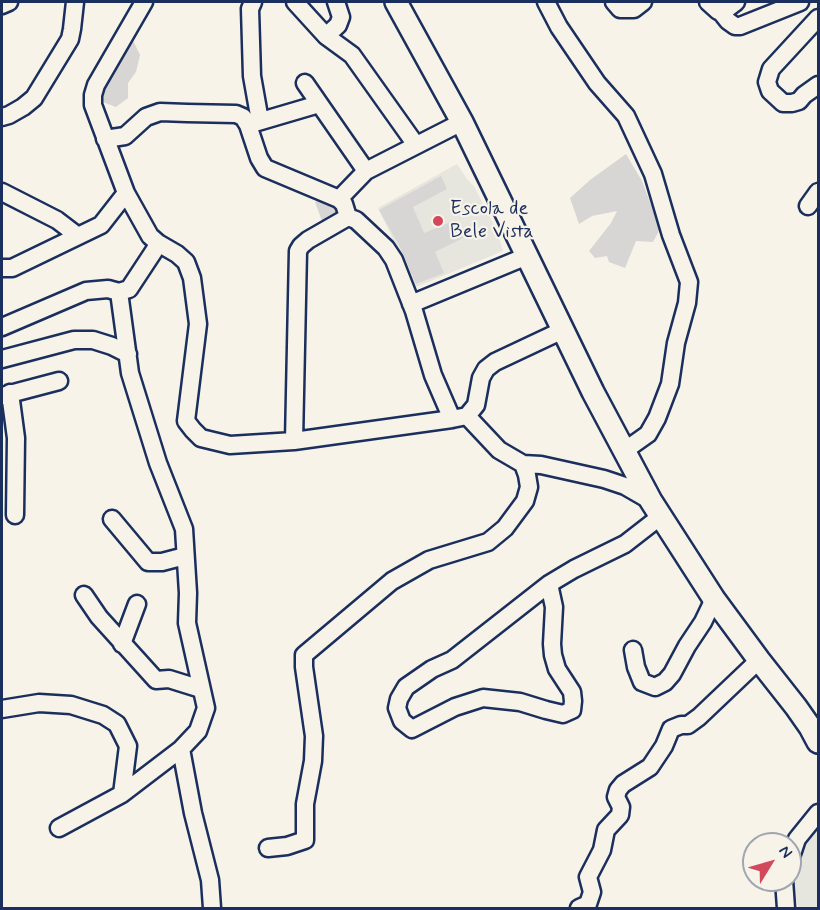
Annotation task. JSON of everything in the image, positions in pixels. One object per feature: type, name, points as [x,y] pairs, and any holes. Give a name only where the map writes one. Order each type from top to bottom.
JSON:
[{"type":"main road","points":[[396,2],[462,122],[562,330],[656,509],[714,599],[796,707],[819,742]]},
{"type":"street","points":[[2,5],[9,2]]},
{"type":"street","points":[[2,117],[23,107],[34,98],[70,39],[75,2]]},
{"type":"street","points":[[144,2],[96,85],[93,105],[126,194],[150,236],[186,262],[192,278],[198,324],[186,421],[201,438],[231,445],[294,441],[459,417],[476,405],[481,378],[486,369],[495,362],[562,330]]},
{"type":"street","points":[[253,2],[250,9],[252,76],[254,123],[259,158],[265,168],[339,199],[344,204],[348,217]]},
{"type":"street","points":[[295,2],[326,36],[352,55],[416,145]]},
{"type":"street","points":[[326,36],[338,25],[341,17],[336,2]]},
{"type":"street","points":[[546,2],[597,83],[626,116],[653,174],[688,282],[687,303],[676,342],[670,384],[648,434],[624,451]]},
{"type":"street","points":[[614,2],[620,9],[634,9],[643,2]]},
{"type":"street","points":[[714,6],[724,11],[736,2]]},
{"type":"street","points":[[714,6],[728,21],[735,26],[740,26],[800,2]]},
{"type":"street","points":[[819,18],[771,69],[767,82],[770,91],[783,103],[799,101],[819,85]]},
{"type":"street","points":[[305,83],[366,171]]},
{"type":"street","points":[[105,139],[125,136],[146,117],[160,111],[236,114],[254,123],[319,104]]},
{"type":"street","points":[[339,199],[366,171],[462,122]]},
{"type":"street","points":[[2,192],[57,220],[78,236]]},
{"type":"street","points":[[808,206],[819,192]]},
{"type":"street","points":[[2,268],[12,268],[101,225],[126,194]]},
{"type":"street","points":[[348,217],[356,220],[386,248],[394,260],[411,304],[433,375],[459,417],[499,450],[523,464],[541,465],[625,486],[656,509],[625,544],[549,584],[452,660],[432,669],[406,687],[397,708],[402,721],[412,729],[455,707],[483,698],[520,702],[563,714],[572,710],[572,692],[557,669],[553,654],[554,607],[549,584]]},
{"type":"street","points":[[294,441],[298,251],[308,240],[348,217]]},
{"type":"street","points":[[2,327],[86,291],[108,289],[119,292],[129,289],[158,243]]},
{"type":"street","points":[[411,304],[527,256]]},
{"type":"street","points":[[59,828],[122,794],[181,749],[198,731],[206,708],[187,623],[188,593],[184,529],[158,463],[130,373],[119,292]]},
{"type":"street","points":[[2,359],[74,340],[93,340],[128,354]]},
{"type":"street","points":[[15,514],[16,438],[6,394],[59,381]]},
{"type":"street","points":[[268,848],[287,846],[304,840],[305,804],[313,761],[314,736],[304,656],[392,581],[429,560],[488,542],[505,528],[525,501],[529,487],[523,464]]},
{"type":"street","points":[[112,519],[148,562],[162,562],[185,556]]},
{"type":"street","points":[[84,595],[99,617],[156,681],[169,679],[201,689]]},
{"type":"street","points":[[633,650],[642,682],[655,687],[664,682],[672,674],[714,599]]},
{"type":"street","points":[[122,644],[137,604]]},
{"type":"street","points":[[579,909],[588,904],[592,892],[588,877],[602,850],[606,830],[620,815],[621,807],[616,798],[618,790],[623,784],[650,767],[664,746],[671,729],[688,725],[699,717],[759,660]]},
{"type":"street","points":[[2,709],[39,702],[71,705],[103,715],[117,724],[128,746],[122,794]]},
{"type":"street","points":[[181,749],[193,813],[210,880],[212,909]]},
{"type":"street","points":[[802,833],[819,813]]},
{"type":"street","points":[[785,892],[786,909]]},
{"type":"shaded area","points":[[114,36],[131,36],[140,55],[136,72],[128,83],[128,98],[116,107],[100,101],[107,51]]},
{"type":"shaded area","points":[[626,154],[642,181],[660,229],[653,242],[636,241],[625,268],[609,262],[607,256],[595,258],[589,251],[611,223],[617,211],[592,216],[579,224],[570,198]]},
{"type":"shaded area","name":"Escola de Bele Vista","points":[[457,164],[474,186],[498,233],[503,251],[416,287],[378,208]]},
{"type":"shaded area","points":[[441,176],[447,189],[413,207],[424,233],[456,220],[465,237],[435,252],[444,273],[416,284],[400,247],[379,210]]},
{"type":"shaded area","points":[[323,198],[332,200],[338,213],[322,221],[315,202]]},
{"type":"shaded area","points":[[818,830],[818,908],[799,908],[793,892],[802,892],[802,839]]},
{"type":"place","name":"Escola de Bele Vista","points":[[438,221]]}]
